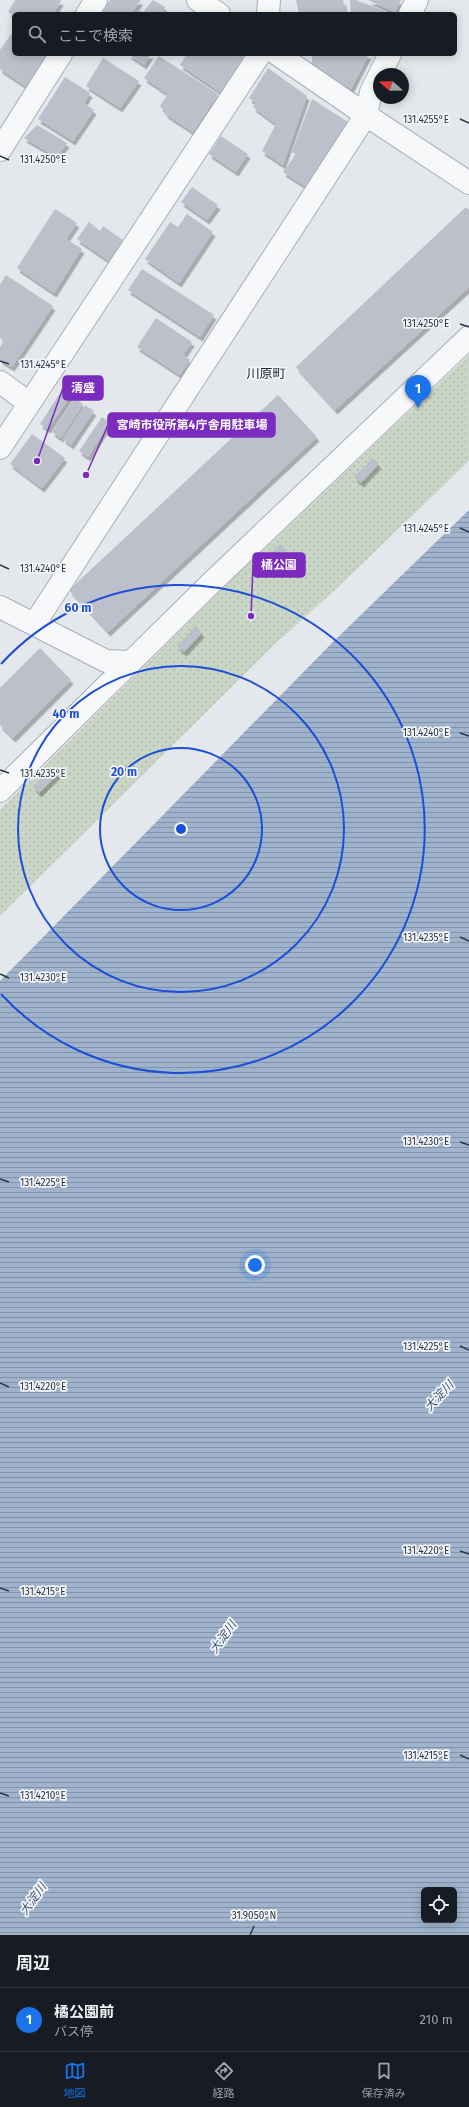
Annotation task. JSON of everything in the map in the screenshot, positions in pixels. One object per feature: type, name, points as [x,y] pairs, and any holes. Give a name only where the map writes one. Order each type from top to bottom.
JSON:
[{"type":"street","points":[[88,12],[96,0]]},
{"type":"street","points":[[198,0],[216,12]]},
{"type":"street","points":[[268,12],[269,0]]},
{"type":"street","points":[[411,12],[417,0]]},
{"type":"street","points":[[0,150],[60,56]]},
{"type":"street","points":[[0,448],[259,56]]},
{"type":"street","points":[[281,56],[366,115],[469,182]]},
{"type":"street","points":[[383,68],[389,56]]},
{"type":"street","points":[[35,624],[366,115],[373,88]]},
{"type":"street","points":[[0,791],[129,662],[469,337]]},
{"type":"street","points":[[0,382],[29,403]]},
{"type":"street","points":[[0,607],[106,661],[129,662]]},
{"type":"green space","points":[[469,355],[469,461],[337,588],[274,645],[0,916],[0,810],[241,571]]},
{"type":"water","name":"大淀川","points":[[469,510],[469,1935],[0,1935],[0,981],[332,643]]},
{"type":"building","points":[[15,0],[61,1],[54,12],[12,12],[12,15],[8,12]]},
{"type":"building","points":[[110,0],[141,0],[132,12],[103,11]]},
{"type":"building","points":[[153,0],[165,7],[163,12],[143,12]]},
{"type":"building","points":[[296,0],[343,0],[346,12],[299,12]]},
{"type":"building","points":[[350,0],[356,0],[387,12],[351,12]]},
{"type":"building","points":[[368,0],[401,0],[395,12]]},
{"type":"building","points":[[12,33],[12,56],[54,56],[30,89],[0,69],[0,50]]},
{"type":"building","points":[[131,56],[150,56],[144,65]]},
{"type":"building","points":[[159,56],[218,94],[193,132],[167,115],[160,106],[168,94],[144,78]]},
{"type":"building","points":[[186,56],[244,56],[220,92],[180,65]]},
{"type":"building","points":[[312,56],[368,56],[351,89],[312,65]]},
{"type":"building","points":[[103,58],[139,81],[120,108],[86,86]]},
{"type":"building","points":[[268,68],[307,96],[283,165],[262,151],[276,124],[253,107],[256,103],[249,98]]},
{"type":"building","points":[[65,77],[90,93],[84,103],[94,110],[73,141],[38,119]]},
{"type":"building","points":[[312,99],[351,124],[308,188],[283,172],[296,154],[292,152]]},
{"type":"building","points":[[37,125],[67,143],[57,157],[24,138]]},
{"type":"building","points":[[221,136],[248,154],[236,172],[209,154]]},
{"type":"building","points":[[192,187],[218,205],[207,220],[181,202]]},
{"type":"building","points":[[466,207],[469,210],[469,287],[335,410],[296,367]]},
{"type":"building","points":[[55,209],[77,223],[66,239],[82,249],[54,293],[17,268]]},
{"type":"building","points":[[187,214],[213,232],[179,283],[145,259],[170,222],[178,227]]},
{"type":"building","points":[[89,222],[100,231],[103,226],[123,240],[109,261],[77,239]]},
{"type":"building","points":[[142,269],[214,315],[200,337],[128,290]]},
{"type":"building","points":[[6,275],[53,306],[12,367],[0,360],[0,347],[4,341],[0,338],[0,285]]},
{"type":"building","points":[[156,318],[192,342],[183,355],[190,360],[180,375],[137,347]]},
{"type":"building","points":[[62,390],[71,395],[48,429],[40,424]]},
{"type":"building","points":[[278,395],[317,437],[108,632],[69,590]]},
{"type":"building","points":[[75,398],[83,404],[61,438],[52,432]]},
{"type":"building","points":[[85,405],[94,411],[71,445],[63,439]]},
{"type":"building","points":[[102,417],[110,422],[88,457],[79,451]]},
{"type":"building","points":[[32,434],[65,458],[42,488],[10,464]]},
{"type":"building","points":[[373,458],[379,464],[361,483],[354,477]]},
{"type":"building","points":[[280,544],[287,551],[268,570],[261,563]]},
{"type":"building","points":[[196,626],[202,633],[184,652],[177,646]]},
{"type":"building","points":[[40,648],[71,680],[13,738],[0,725],[0,688]]},
{"type":"building","points":[[51,768],[58,774],[39,793],[33,787]]},
{"type":"place","name":"橘公園前","points":[[418,408]]},
{"type":"place","name":"清盛","points":[[37,461]]},
{"type":"place","name":"宮崎市役所第4庁舎用駐車場","points":[[86,475]]},
{"type":"place","name":"橘公園","points":[[251,616]]},
{"type":"district","name":"川原町","points":[[266,373]]}]
